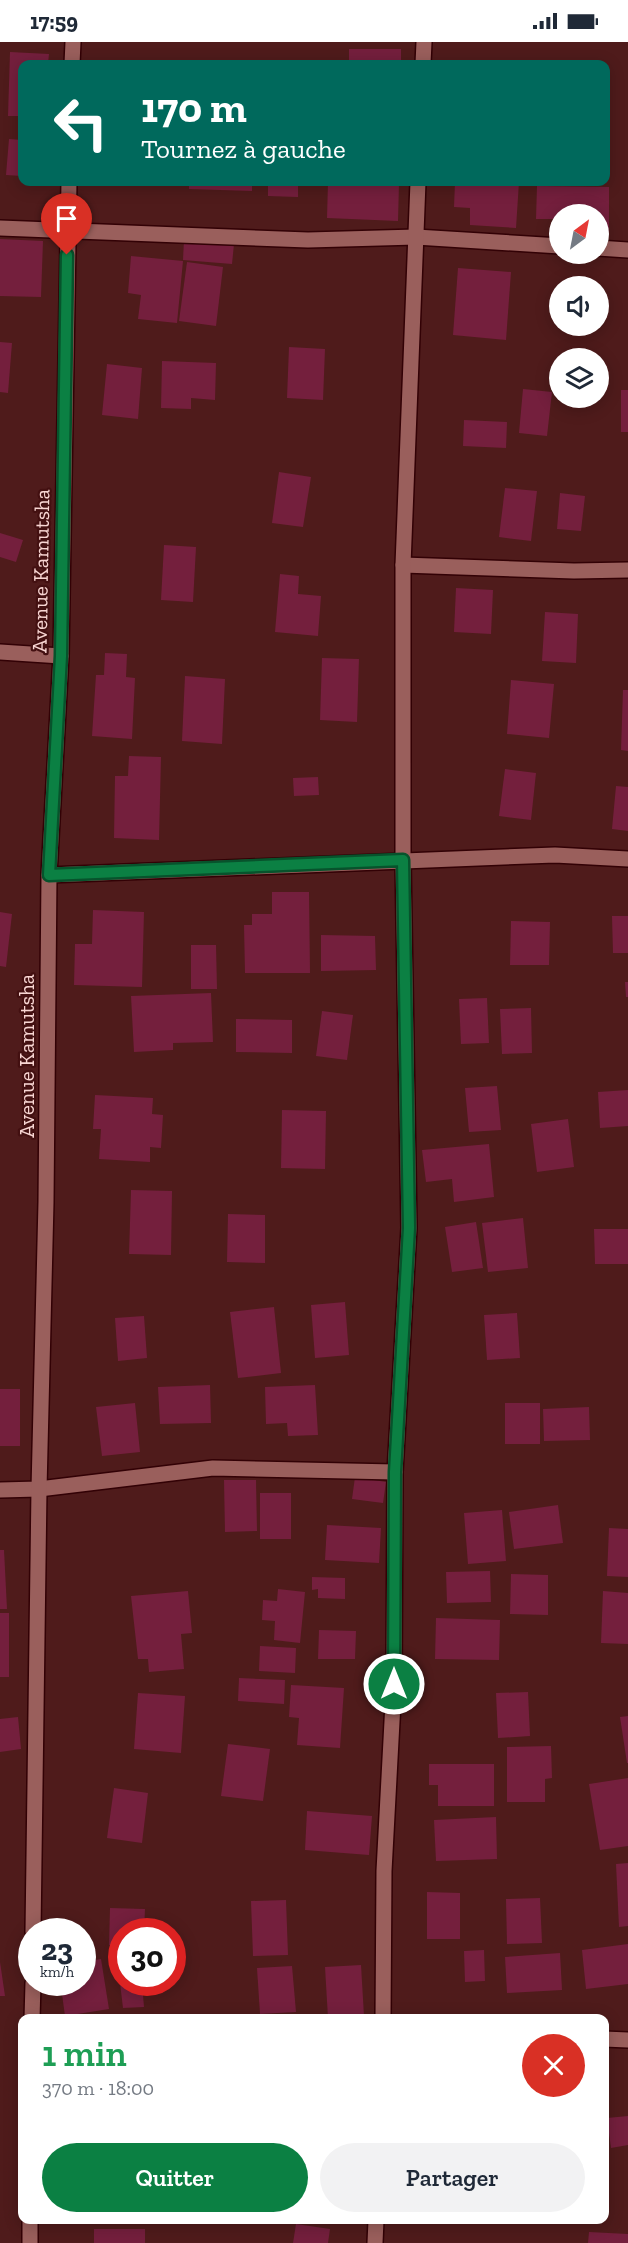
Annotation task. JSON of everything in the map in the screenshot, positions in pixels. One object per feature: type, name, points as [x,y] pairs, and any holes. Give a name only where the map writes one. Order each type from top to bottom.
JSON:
[{"type":"street","points":[[72,60],[73,42]]},
{"type":"street","points":[[423,60],[424,42]]},
{"type":"street","name":"Avenue Kamutsha","points":[[33,1918],[39,1489],[46,1202],[49,875],[61,656],[69,186]]},
{"type":"street","points":[[383,2014],[384,1871],[394,1684],[395,1472],[409,1228],[403,860],[403,565],[418,186]]},
{"type":"street","points":[[0,228],[308,240],[416,237],[549,245]]},
{"type":"street","points":[[609,249],[628,250]]},
{"type":"street","points":[[403,565],[574,571],[628,570]]},
{"type":"street","points":[[0,652],[61,656]]},
{"type":"street","points":[[49,875],[555,855],[628,859]]},
{"type":"street","points":[[0,1490],[39,1489],[213,1468],[395,1472]]},
{"type":"street","points":[[32,2014],[33,1996]]},
{"type":"street","points":[[609,2039],[628,2040]]},
{"type":"street","points":[[30,2224],[30,2243]]},
{"type":"street","points":[[375,2243],[376,2224]]},
{"type":"building","points":[[349,49],[401,49],[401,60],[349,60]]},
{"type":"building","points":[[10,52],[49,54],[48,60],[18,60],[18,116],[8,116]]},
{"type":"building","points":[[9,139],[18,140],[18,176],[6,175]]},
{"type":"building","points":[[189,186],[252,186],[252,191],[189,189]]},
{"type":"building","points":[[268,186],[298,186],[298,197],[268,196]]},
{"type":"building","points":[[328,186],[399,186],[398,221],[327,218]]},
{"type":"building","points":[[455,186],[519,186],[516,228],[470,225],[470,208],[454,207]]},
{"type":"building","points":[[537,186],[609,187],[609,204],[549,204],[549,219],[536,219]]},
{"type":"building","points":[[0,239],[43,241],[41,297],[0,296]]},
{"type":"building","points":[[184,240],[234,244],[232,264],[183,260]]},
{"type":"building","points":[[131,256],[183,261],[177,323],[138,319],[141,295],[128,293]]},
{"type":"building","points":[[187,262],[223,267],[216,326],[179,321]]},
{"type":"building","points":[[458,268],[511,272],[506,340],[453,335]]},
{"type":"building","points":[[0,342],[12,343],[8,393],[0,392]]},
{"type":"building","points":[[289,347],[325,349],[323,400],[287,398]]},
{"type":"building","points":[[162,361],[216,363],[215,400],[191,398],[191,409],[161,408]]},
{"type":"building","points":[[107,364],[142,368],[138,419],[102,415]]},
{"type":"building","points":[[523,389],[549,392],[550,408],[547,436],[519,433]]},
{"type":"building","points":[[621,390],[628,390],[628,432],[621,432]]},
{"type":"building","points":[[464,420],[507,422],[506,448],[463,446]]},
{"type":"building","points":[[279,472],[311,477],[303,527],[272,523]]},
{"type":"building","points":[[505,488],[537,491],[531,541],[499,537]]},
{"type":"building","points":[[560,493],[585,496],[581,531],[557,529]]},
{"type":"building","points":[[0,533],[23,540],[16,562],[0,557]]},
{"type":"building","points":[[164,545],[196,547],[193,602],[161,600]]},
{"type":"building","points":[[280,574],[299,576],[298,594],[321,596],[318,636],[275,632]]},
{"type":"building","points":[[456,588],[493,590],[491,634],[454,632]]},
{"type":"building","points":[[545,612],[578,614],[576,663],[542,661]]},
{"type":"building","points":[[105,653],[127,654],[126,677],[135,678],[132,739],[92,736],[96,675],[104,675]]},
{"type":"building","points":[[322,658],[359,659],[357,722],[320,720]]},
{"type":"building","points":[[185,676],[225,679],[222,744],[182,741]]},
{"type":"building","points":[[511,680],[554,684],[549,738],[507,734]]},
{"type":"building","points":[[623,690],[628,690],[628,751],[621,750]]},
{"type":"building","points":[[129,756],[161,757],[159,840],[114,838],[115,776],[128,776]]},
{"type":"building","points":[[505,769],[536,773],[531,820],[499,816]]},
{"type":"building","points":[[318,777],[319,795],[294,796],[293,778]]},
{"type":"building","points":[[616,786],[628,787],[628,831],[612,829]]},
{"type":"building","points":[[272,892],[309,892],[310,973],[245,973],[244,925],[252,925],[252,914],[272,914]]},
{"type":"building","points":[[93,910],[144,912],[142,987],[74,985],[75,944],[92,944]]},
{"type":"building","points":[[0,912],[12,914],[6,967],[0,966]]},
{"type":"building","points":[[612,916],[628,916],[628,953],[613,953]]},
{"type":"building","points":[[511,921],[550,922],[549,965],[510,965]]},
{"type":"building","points":[[321,935],[375,936],[376,970],[321,971]]},
{"type":"building","points":[[191,945],[216,945],[217,989],[191,989]]},
{"type":"building","points":[[625,982],[628,982],[628,997],[626,997]]},
{"type":"building","points":[[211,993],[213,1042],[173,1043],[173,1050],[134,1052],[131,996]]},
{"type":"building","points":[[487,998],[489,1043],[461,1044],[459,999]]},
{"type":"building","points":[[531,1008],[532,1053],[502,1054],[500,1009]]},
{"type":"building","points":[[322,1011],[353,1015],[347,1060],[316,1056]]},
{"type":"building","points":[[236,1019],[292,1020],[292,1053],[236,1052]]},
{"type":"building","points":[[497,1086],[501,1130],[469,1132],[465,1088]]},
{"type":"building","points":[[628,1090],[628,1126],[600,1128],[598,1092]]},
{"type":"building","points":[[95,1095],[153,1098],[152,1114],[163,1115],[161,1148],[150,1147],[150,1162],[99,1159],[101,1129],[93,1129]]},
{"type":"building","points":[[282,1110],[326,1111],[325,1169],[281,1168]]},
{"type":"building","points":[[568,1119],[574,1167],[537,1172],[531,1124]]},
{"type":"building","points":[[489,1144],[494,1197],[454,1202],[452,1179],[426,1182],[422,1150]]},
{"type":"building","points":[[131,1190],[172,1191],[171,1255],[129,1254]]},
{"type":"building","points":[[228,1214],[265,1215],[265,1263],[227,1262]]},
{"type":"building","points":[[523,1218],[528,1268],[488,1272],[482,1223]]},
{"type":"building","points":[[476,1222],[483,1268],[452,1272],[445,1227]]},
{"type":"building","points":[[594,1229],[628,1229],[628,1264],[595,1264]]},
{"type":"building","points":[[345,1302],[349,1355],[315,1358],[311,1305]]},
{"type":"building","points":[[274,1307],[281,1373],[238,1378],[230,1312]]},
{"type":"building","points":[[517,1313],[520,1358],[487,1360],[484,1315]]},
{"type":"building","points":[[144,1316],[147,1358],[118,1361],[115,1318]]},
{"type":"building","points":[[210,1385],[211,1423],[160,1424],[158,1387]]},
{"type":"building","points":[[315,1385],[318,1435],[288,1436],[287,1423],[266,1424],[265,1387]]},
{"type":"building","points":[[0,1389],[20,1389],[20,1446],[0,1446]]},
{"type":"building","points":[[135,1403],[140,1452],[102,1456],[96,1407]]},
{"type":"building","points":[[505,1403],[540,1403],[540,1444],[505,1444]]},
{"type":"building","points":[[589,1407],[590,1440],[544,1441],[543,1409]]},
{"type":"building","points":[[355,1477],[386,1482],[383,1503],[352,1499]]},
{"type":"building","points":[[224,1480],[256,1480],[257,1531],[225,1532]]},
{"type":"building","points":[[260,1493],[291,1493],[291,1539],[260,1539]]},
{"type":"building","points":[[558,1505],[563,1543],[514,1549],[509,1512]]},
{"type":"building","points":[[502,1510],[506,1561],[468,1564],[464,1513]]},
{"type":"building","points":[[327,1525],[381,1528],[379,1563],[325,1560]]},
{"type":"building","points":[[609,1528],[628,1529],[628,1577],[607,1576]]},
{"type":"building","points":[[0,1550],[4,1550],[7,1609],[0,1609]]},
{"type":"building","points":[[490,1571],[491,1602],[447,1603],[446,1572]]},
{"type":"building","points":[[511,1574],[548,1575],[548,1615],[510,1614]]},
{"type":"building","points":[[312,1577],[345,1578],[345,1599],[318,1598],[318,1589],[312,1590]]},
{"type":"building","points":[[278,1589],[305,1592],[300,1643],[274,1640],[275,1621],[262,1620],[263,1600],[277,1601]]},
{"type":"building","points":[[188,1591],[192,1633],[181,1634],[184,1669],[149,1672],[148,1659],[138,1659],[131,1596]]},
{"type":"building","points":[[603,1591],[628,1593],[628,1644],[601,1643]]},
{"type":"building","points":[[0,1613],[9,1613],[9,1677],[0,1677]]},
{"type":"building","points":[[436,1618],[500,1620],[499,1660],[435,1659]]},
{"type":"building","points":[[319,1630],[356,1631],[355,1659],[318,1659]]},
{"type":"building","points":[[260,1646],[296,1648],[295,1673],[259,1671]]},
{"type":"building","points":[[239,1678],[285,1680],[284,1704],[238,1701]]},
{"type":"building","points":[[291,1685],[344,1688],[340,1748],[297,1745],[299,1718],[289,1717]]},
{"type":"building","points":[[528,1692],[530,1736],[498,1738],[496,1693]]},
{"type":"building","points":[[138,1693],[185,1696],[181,1753],[134,1749]]},
{"type":"building","points":[[628,1716],[628,1763],[627,1763],[620,1717]]},
{"type":"building","points":[[18,1717],[21,1749],[0,1752],[0,1719]]},
{"type":"building","points":[[228,1744],[270,1749],[263,1801],[221,1796]]},
{"type":"building","points":[[551,1746],[552,1778],[545,1779],[545,1802],[507,1802],[507,1747]]},
{"type":"building","points":[[429,1764],[494,1764],[494,1806],[438,1806],[438,1785],[429,1785]]},
{"type":"building","points":[[628,1778],[628,1846],[600,1850],[589,1784]]},
{"type":"building","points":[[114,1788],[148,1793],[142,1843],[107,1838]]},
{"type":"building","points":[[307,1811],[372,1816],[369,1855],[305,1850]]},
{"type":"building","points":[[496,1817],[497,1859],[436,1861],[434,1820]]},
{"type":"building","points":[[628,1863],[628,1926],[619,1927],[616,1864]]},
{"type":"building","points":[[427,1892],[460,1893],[460,1939],[427,1939]]},
{"type":"building","points":[[540,1898],[542,1943],[507,1944],[506,1899]]},
{"type":"building","points":[[286,1900],[288,1955],[253,1956],[251,1901]]},
{"type":"building","points":[[110,1908],[145,1909],[145,1918],[110,1918]]},
{"type":"building","points":[[628,1944],[628,1984],[586,1989],[582,1950]]},
{"type":"building","points":[[484,1950],[485,1981],[465,1982],[464,1951]]},
{"type":"building","points":[[560,1953],[562,1990],[507,1993],[505,1957]]},
{"type":"building","points":[[101,1959],[109,2009],[65,2014],[62,1996],[96,1996],[96,1960]]},
{"type":"building","points":[[0,1962],[5,1996],[0,1996]]},
{"type":"building","points":[[361,1965],[364,2014],[328,2014],[325,1967]]},
{"type":"building","points":[[292,1966],[296,2012],[260,2014],[257,1968]]},
{"type":"building","points":[[122,1996],[143,1996],[144,2007],[123,2008]]},
{"type":"building","points":[[628,2116],[628,2145],[611,2148],[609,2118]]},
{"type":"building","points":[[296,2224],[330,2229],[328,2243],[293,2243]]},
{"type":"building","points":[[94,2229],[145,2229],[145,2243],[94,2243]]},
{"type":"building","points":[[589,2232],[628,2234],[628,2243],[588,2243]]},
{"type":"route","points":[[67,255],[61,656],[49,875],[403,860],[409,1228],[395,1472],[394,1684]]}]
